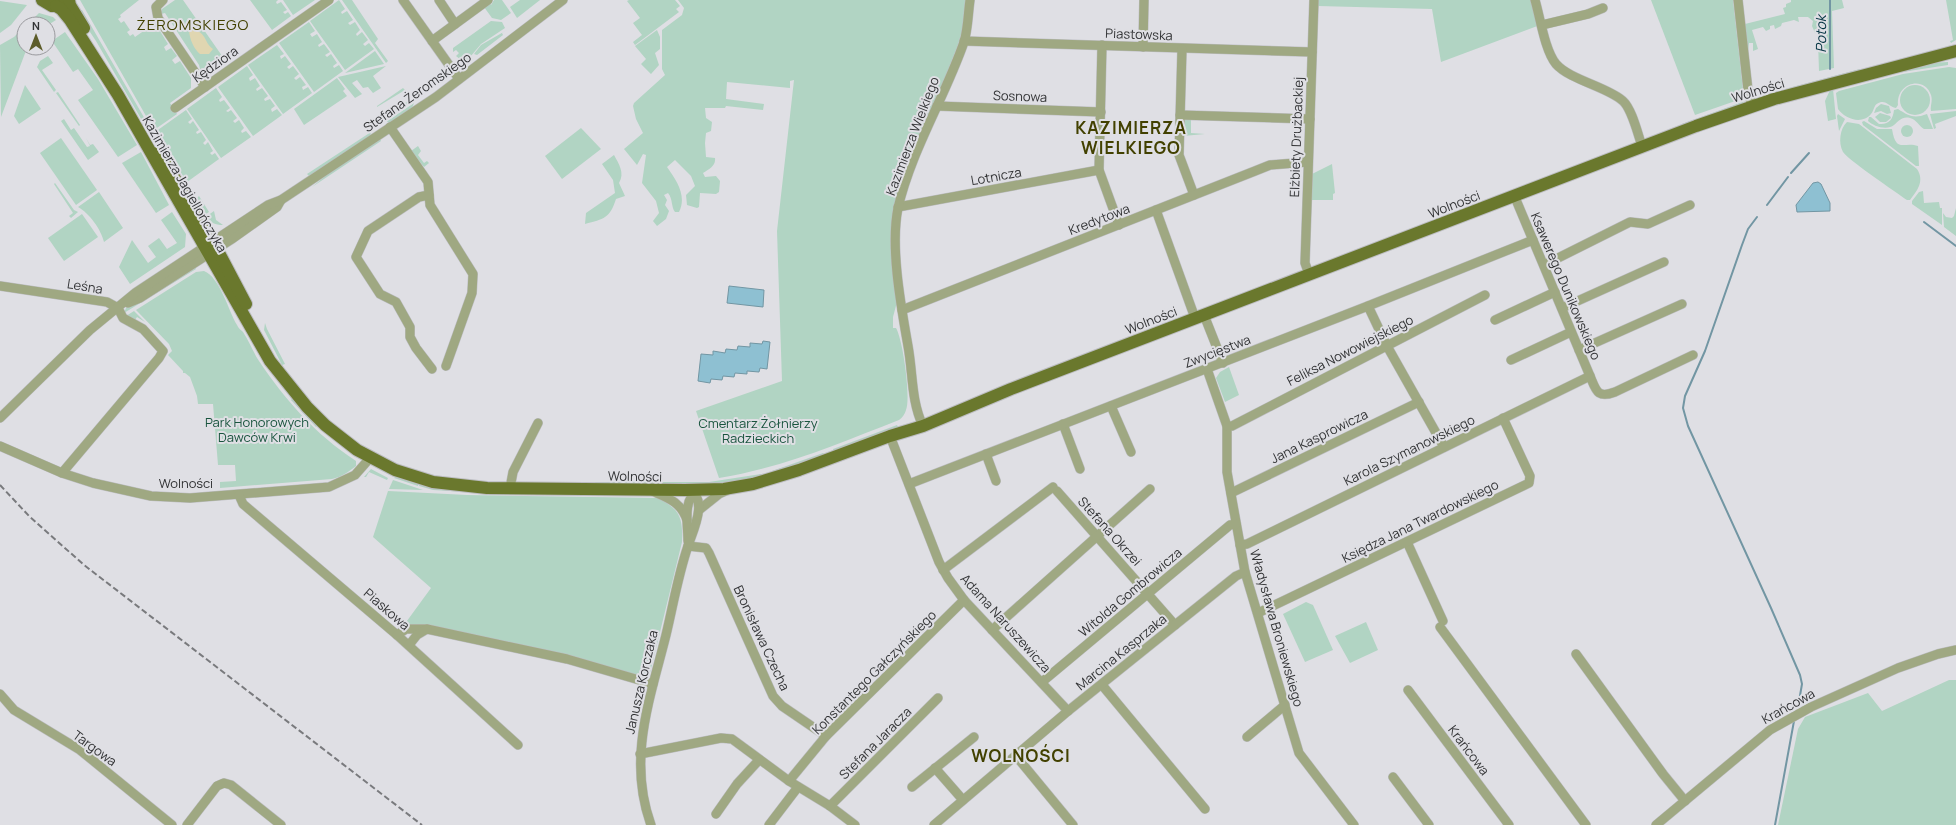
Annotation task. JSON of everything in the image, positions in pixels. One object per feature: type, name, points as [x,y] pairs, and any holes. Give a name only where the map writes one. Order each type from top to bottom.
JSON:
[{"type":"main road","points":[[42,0],[48,4],[56,6],[68,0]]},
{"type":"main road","name":"Kazimierza Jagiellończyka","points":[[68,0],[211,247],[285,380],[324,425],[357,450],[372,459]]},
{"type":"main road","name":"Kazimierza Jagiellończyka","points":[[56,6],[61,9],[70,20],[118,95],[167,184],[211,247]]},
{"type":"main road","name":"Wolności","points":[[372,459],[395,470],[433,482],[464,486],[689,492],[736,487],[769,480],[890,436],[972,400],[1011,389],[1642,146],[1752,106],[1956,51]]},
{"type":"main road","name":"Wolności","points":[[1912,63],[1956,58]]},
{"type":"street","points":[[163,0],[156,7],[158,18],[205,87]]},
{"type":"street","name":"Kędziora","points":[[175,108],[329,0]]},
{"type":"street","points":[[403,0],[459,79]]},
{"type":"street","points":[[439,0],[455,24]]},
{"type":"street","points":[[432,41],[488,0]]},
{"type":"street","name":"Stefana Żeromskiego","points":[[0,418],[90,330],[118,308],[140,298],[211,247],[277,207],[281,200],[459,79],[563,0]]},
{"type":"street","name":"Kazimierza Wielkiego","points":[[922,423],[915,403],[910,358],[902,310],[896,237],[898,207],[904,186],[964,41],[970,0]]},
{"type":"street","points":[[1143,47],[1144,0]]},
{"type":"street","name":"Elżbiety Drużbackiej","points":[[1310,274],[1305,263],[1314,0]]},
{"type":"street","points":[[1535,0],[1550,52],[1557,65],[1623,101],[1629,111],[1642,146]]},
{"type":"street","points":[[1738,0],[1748,90],[1752,106]]},
{"type":"street","points":[[1542,25],[1588,14],[1602,8]]},
{"type":"street","name":"Piastowska","points":[[964,41],[1312,52]]},
{"type":"street","points":[[1102,46],[1099,170],[1119,225]]},
{"type":"street","points":[[1182,49],[1179,155],[1194,195]]},
{"type":"street","name":"Sosnowa","points":[[937,106],[1101,112]]},
{"type":"street","points":[[1180,115],[1310,119]]},
{"type":"street","points":[[390,127],[428,182],[430,205],[473,274],[474,281],[472,293],[446,366]]},
{"type":"street","name":"Kredytowa","points":[[902,310],[1270,165],[1308,162]]},
{"type":"street","name":"Lotnicza","points":[[898,207],[1099,170]]},
{"type":"street","points":[[429,195],[419,197],[368,231],[356,257],[380,294],[396,302],[410,326],[410,337],[416,348],[432,369]]},
{"type":"street","name":"Ksawerego Dunikowskiego","points":[[1514,195],[1594,386],[1601,395],[1606,395],[1693,355]]},
{"type":"street","points":[[1544,264],[1630,222],[1648,224],[1690,205]]},
{"type":"street","points":[[1156,210],[1200,316],[1223,363]]},
{"type":"street","name":"Zwycięstwa","points":[[909,484],[1223,363],[1533,240]]},
{"type":"street","points":[[1562,308],[1664,262]]},
{"type":"street","name":"Leśna","points":[[0,286],[107,302],[118,308],[124,318],[143,329],[161,348],[162,351],[159,358],[62,473]]},
{"type":"street","points":[[1495,320],[1555,292]]},
{"type":"street","name":"Feliksa Nowowiejskiego","points":[[1227,426],[1232,426],[1485,295]]},
{"type":"street","points":[[1580,350],[1682,304]]},
{"type":"street","points":[[1368,306],[1387,346],[1444,447]]},
{"type":"street","points":[[1511,360],[1572,332]]},
{"type":"street","name":"Władysława Broniewskiego","points":[[1207,369],[1227,426],[1227,472],[1245,572],[1298,753],[1354,825]]},
{"type":"street","name":"Karola Szymanowskiego","points":[[1240,545],[1247,544],[1590,376]]},
{"type":"street","name":"Jana Kasprowicza","points":[[1231,493],[1419,402]]},
{"type":"street","points":[[1111,406],[1131,452]]},
{"type":"street","name":"Księdza Jana Twardowskiego","points":[[1258,613],[1529,483],[1530,476],[1502,418]]},
{"type":"street","points":[[510,488],[513,472],[538,423]]},
{"type":"street","points":[[1063,424],[1080,469]]},
{"type":"street","name":"Adama Naruszewicza","points":[[890,436],[943,570],[964,600],[1068,711]]},
{"type":"street","name":"Wolności","points":[[0,446],[62,473],[93,483],[151,496],[190,498],[330,487],[355,475],[372,459]]},
{"type":"street","points":[[986,454],[996,481]]},
{"type":"street","points":[[699,510],[719,494],[736,487]]},
{"type":"street","name":"Stefana Okrzei","points":[[943,570],[1055,489],[1149,594],[1174,625]]},
{"type":"street","points":[[992,630],[1150,489]]},
{"type":"street","points":[[649,490],[672,499],[684,512],[688,522]]},
{"type":"street","points":[[689,492],[698,499],[699,510]]},
{"type":"street","name":"Janusza Korczaka","points":[[688,546],[689,492]]},
{"type":"street","name":"Piaskowa","points":[[239,495],[243,504],[409,645],[518,745]]},
{"type":"street","name":"Janusza Korczaka","points":[[651,825],[642,795],[640,774],[640,754],[643,729],[688,546],[699,510]]},
{"type":"street","name":"Witolda Gombrowicza","points":[[1042,682],[1230,525],[1236,524]]},
{"type":"street","points":[[1407,542],[1442,624],[1586,825]]},
{"type":"street","name":"Bronisława Czecha","points":[[688,546],[706,548],[709,553],[773,696],[782,706],[826,736]]},
{"type":"street","name":"Marcina Kasprzaka","points":[[934,825],[1068,711],[1236,576],[1245,572]]},
{"type":"street","name":"Konstantego Gałczyńskiego","points":[[789,781],[826,736],[964,600]]},
{"type":"street","name":"Piaskowa","points":[[397,635],[406,629],[427,629],[567,659],[653,684]]},
{"type":"street","points":[[409,645],[417,635],[427,629]]},
{"type":"street","name":"Krańcowa","points":[[1656,825],[1770,730],[1811,707],[1898,668],[1956,650]]},
{"type":"street","points":[[1576,654],[1663,774],[1685,801]]},
{"type":"street","points":[[1102,685],[1205,809]]},
{"type":"street","name":"Krańcowa","points":[[1408,690],[1509,825]]},
{"type":"street","name":"Targowa","points":[[0,694],[14,710],[46,731],[80,750],[172,825]]},
{"type":"street","name":"Stefana Jaracza","points":[[830,806],[938,698]]},
{"type":"street","points":[[1247,737],[1285,705]]},
{"type":"street","points":[[912,788],[974,737]]},
{"type":"street","points":[[640,754],[721,738],[732,739],[789,781],[830,806],[855,825]]},
{"type":"street","points":[[1016,756],[1073,825]]},
{"type":"street","points":[[716,814],[737,784],[760,760]]},
{"type":"street","points":[[935,768],[963,800]]},
{"type":"street","points":[[1393,777],[1429,825]]},
{"type":"street","points":[[187,825],[217,786],[224,784],[231,785],[281,825]]},
{"type":"street","points":[[769,825],[798,786]]},
{"type":"green space","points":[[80,0],[139,0],[120,15],[121,17],[118,19],[121,23],[124,21],[130,30],[127,32],[130,36],[133,34],[135,37],[155,23],[168,44],[164,47],[166,51],[171,48],[177,56],[172,60],[175,64],[180,61],[191,78],[191,88],[170,103],[177,114],[154,130]]},
{"type":"green space","points":[[175,0],[183,0],[227,63],[210,75],[202,76],[199,65],[165,13],[161,14],[162,9]]},
{"type":"green space","points":[[250,0],[278,0],[276,2],[277,4],[281,2],[287,10],[283,12],[285,14],[288,12],[291,16],[272,30]]},
{"type":"green space","points":[[283,0],[315,0],[293,15]]},
{"type":"green space","points":[[339,0],[345,9],[341,12],[342,14],[347,11],[353,20],[348,23],[350,25],[355,22],[360,30],[356,34],[357,36],[362,32],[368,40],[363,44],[365,46],[369,43],[374,49],[345,70],[310,21]]},
{"type":"green space","points":[[342,0],[352,0],[378,39],[375,43],[388,61],[386,63]]},
{"type":"green space","points":[[494,0],[502,0],[511,13],[501,20],[492,18],[484,7],[490,3],[491,5]]},
{"type":"green space","points":[[520,0],[540,0],[517,18],[510,7]]},
{"type":"green space","points":[[675,0],[680,6],[676,9],[679,12],[635,45],[633,42],[642,35],[633,23],[640,18],[627,1]]},
{"type":"green space","name":"Cmentarz Żołnierzy Radzieckich","points":[[678,0],[966,0],[963,28],[958,45],[896,201],[897,302],[893,317],[893,328],[896,328],[899,334],[906,369],[908,394],[905,413],[899,420],[810,454],[765,468],[719,478],[696,411],[782,381],[777,231],[794,80],[790,81],[790,88],[727,82],[726,99],[764,104],[763,110],[726,106],[725,108],[705,108],[706,118],[712,122],[711,131],[706,133],[706,157],[715,158],[715,161],[712,167],[703,173],[705,177],[716,176],[720,181],[719,192],[716,194],[700,193],[699,207],[697,208],[687,205],[686,195],[695,186],[691,176],[675,160],[667,167],[680,189],[682,200],[681,206],[679,212],[675,212],[670,195],[668,193],[664,195],[667,200],[665,205],[669,211],[666,219],[657,226],[653,221],[659,213],[656,201],[642,183],[646,155],[643,154],[637,165],[624,149],[643,133],[636,119],[633,106],[634,103],[665,75],[662,69],[662,30],[682,15],[684,8]]},
{"type":"green space","points":[[1318,0],[1533,0],[1540,25],[1441,62],[1432,9],[1318,6]]},
{"type":"green space","points":[[1651,0],[1733,0],[1744,98],[1695,115]]},
{"type":"green space","points":[[1791,0],[1842,0],[1844,8],[1832,11],[1834,68],[1819,71],[1818,41],[1823,40],[1823,35],[1815,33],[1812,26],[1813,21],[1808,17],[1798,17],[1799,22],[1794,20],[1782,23],[1781,26],[1775,29],[1774,25],[1770,26],[1770,29],[1766,31],[1763,27],[1752,30],[1758,49],[1753,51],[1753,43],[1749,43],[1748,51],[1745,24],[1785,14],[1783,8],[1786,7],[1786,4],[1791,2]]},
{"type":"green space","points":[[1946,0],[1956,0],[1956,40],[1951,43],[1950,41],[1953,40]]},
{"type":"green space","points":[[0,1],[27,5],[18,16],[16,16],[16,19],[11,25],[0,33]]},
{"type":"green space","points":[[82,10],[153,133],[151,136],[96,41],[76,11]]},
{"type":"green space","points":[[39,13],[50,16],[36,16]]},
{"type":"green space","points":[[491,21],[502,22],[505,28],[481,44],[465,63],[456,56],[459,53],[456,50],[453,52],[453,48]]},
{"type":"green space","points":[[309,22],[315,31],[310,34],[312,37],[317,34],[322,42],[318,45],[319,47],[324,44],[330,52],[325,55],[327,57],[331,54],[337,63],[333,66],[334,68],[339,65],[343,71],[314,92],[279,43]]},
{"type":"green space","points":[[507,30],[502,33],[503,35],[477,55],[474,54],[481,45]]},
{"type":"green space","points":[[657,30],[660,37],[660,49],[655,53],[659,65],[651,74],[641,64],[646,59],[635,46]]},
{"type":"green space","points":[[65,32],[98,79],[137,145],[118,157],[78,100],[93,90],[78,69],[73,72],[56,47],[56,38]]},
{"type":"green space","points":[[16,35],[16,56],[24,56],[1,117],[0,45]]},
{"type":"green space","points":[[277,45],[284,54],[280,56],[281,59],[285,56],[291,64],[287,67],[289,69],[293,66],[299,74],[294,78],[296,80],[300,77],[306,85],[302,87],[303,90],[308,87],[312,93],[283,114],[248,65]]},
{"type":"green space","points":[[375,51],[384,64],[345,73]]},
{"type":"green space","points":[[48,56],[53,63],[42,70],[56,90],[54,92],[37,67],[40,61]]},
{"type":"green space","points":[[1948,62],[1948,65],[1896,73],[1852,84],[1932,63]]},
{"type":"green space","points":[[247,66],[253,75],[249,78],[250,81],[255,78],[260,86],[256,89],[257,91],[262,88],[268,96],[264,99],[265,101],[270,99],[275,106],[271,109],[272,112],[277,109],[282,115],[253,136],[218,87]]},
{"type":"green space","points":[[386,66],[373,76],[381,88],[373,93],[368,87],[363,88],[357,80],[352,83],[362,94],[355,98],[338,77]]},
{"type":"green space","points":[[1949,67],[1956,68],[1956,109],[1931,111],[1932,99],[1927,89],[1923,85],[1911,84],[1901,91],[1896,108],[1885,102],[1881,102],[1875,105],[1871,114],[1858,120],[1845,116],[1838,109],[1836,93],[1839,91],[1903,74]]},
{"type":"green space","points":[[1860,69],[1861,71],[1788,89],[1793,87]]},
{"type":"green space","points":[[337,78],[345,89],[343,91],[347,96],[304,125],[294,109]]},
{"type":"green space","points":[[25,85],[41,109],[19,124],[14,116]]},
{"type":"green space","points":[[1915,85],[1926,89],[1930,100],[1926,111],[1915,115],[1904,111],[1900,100],[1904,89]]},
{"type":"green space","points":[[216,88],[222,97],[219,100],[220,102],[224,100],[230,108],[226,111],[228,112],[231,110],[237,118],[233,121],[235,123],[239,120],[244,128],[241,131],[242,133],[246,131],[251,137],[221,158],[187,109]]},
{"type":"green space","points":[[403,88],[405,90],[377,107],[377,106]]},
{"type":"green space","points":[[1833,89],[1836,119],[1828,121],[1825,101],[1830,90]]},
{"type":"green space","points":[[58,92],[80,125],[79,126],[56,93]]},
{"type":"green space","points":[[408,101],[413,101],[385,120],[385,115]]},
{"type":"green space","points":[[1745,101],[1742,104],[1682,125],[1682,124]]},
{"type":"green space","points":[[414,103],[412,108],[391,122],[386,122]]},
{"type":"green space","points":[[1881,104],[1889,106],[1891,113],[1887,114],[1881,111],[1874,113],[1876,108]]},
{"type":"green space","points":[[1898,109],[1912,116],[1927,114],[1933,129],[1924,129],[1914,120],[1907,118],[1899,120],[1888,128],[1873,125],[1868,121],[1869,117],[1871,117],[1879,124],[1885,124],[1890,121],[1894,110]]},
{"type":"green space","points":[[186,110],[192,119],[188,122],[190,124],[193,121],[199,130],[196,132],[197,134],[201,132],[206,140],[203,143],[205,145],[208,142],[213,151],[210,153],[212,155],[215,153],[219,159],[187,182],[155,132]]},
{"type":"green space","points":[[1956,111],[1956,116],[1935,124],[1936,128],[1934,129],[1930,114]]},
{"type":"green space","points":[[1880,113],[1890,116],[1891,118],[1886,122],[1880,122],[1875,117]]},
{"type":"green space","points":[[1838,114],[1845,119],[1839,131],[1837,116]]},
{"type":"green space","points":[[1184,118],[1191,118],[1191,133],[1205,134],[1183,136]]},
{"type":"green space","points":[[64,119],[71,130],[74,128],[87,147],[90,146],[86,138],[90,145],[93,144],[99,152],[88,160],[61,121]]},
{"type":"green space","points":[[1864,121],[1877,129],[1892,129],[1898,144],[1918,146],[1919,166],[1916,166],[1863,125],[1862,122]]},
{"type":"green space","points":[[1847,122],[1859,124],[1917,169],[1920,182],[1910,200],[1907,200],[1846,156],[1841,148],[1840,136]]},
{"type":"green space","points":[[1905,125],[1909,125],[1913,131],[1909,137],[1905,137],[1901,133],[1901,129]]},
{"type":"green space","points":[[581,128],[601,149],[562,179],[545,156]]},
{"type":"green space","points":[[371,132],[370,136],[309,176],[307,174]]},
{"type":"green space","points":[[61,138],[97,190],[76,205],[40,153]]},
{"type":"green space","points":[[380,139],[381,141],[312,187],[329,173]]},
{"type":"green space","points":[[418,146],[421,151],[418,155],[424,163],[427,161],[429,163],[424,167],[411,151]]},
{"type":"green space","points":[[145,148],[167,193],[191,232],[189,232],[166,193],[143,149]]},
{"type":"green space","points":[[141,152],[169,205],[156,213],[122,163]]},
{"type":"green space","points":[[614,155],[621,169],[621,179],[619,183],[625,196],[616,199],[609,214],[605,217],[585,224],[586,213],[615,193],[613,180],[602,164]]},
{"type":"green space","points":[[1332,164],[1335,193],[1333,194],[1333,200],[1311,200],[1312,174]]},
{"type":"green space","points":[[55,183],[74,210],[78,212],[71,218],[69,216],[73,213],[54,184]]},
{"type":"green space","points":[[1923,191],[1924,203],[1939,202],[1940,208],[1942,208],[1942,225],[1912,204],[1912,201],[1919,192]]},
{"type":"green space","points":[[99,192],[123,228],[104,242],[94,222],[78,207]]},
{"type":"green space","points":[[199,196],[209,212],[206,214],[196,199]]},
{"type":"green space","points":[[1956,208],[1956,236],[1944,227],[1943,213],[1946,217],[1952,218]]},
{"type":"green space","points":[[214,211],[216,220],[223,225],[218,225],[212,222],[207,216]]},
{"type":"green space","points":[[172,212],[186,234],[185,247],[130,284],[119,267],[132,240],[148,263],[156,257],[148,246],[159,238],[167,249],[177,243],[161,220]]},
{"type":"green space","points":[[82,214],[98,237],[64,261],[48,238]]},
{"type":"green space","points":[[196,269],[124,313],[126,308]]},
{"type":"green space","name":"Park Honorowych Dawców Krwi","points":[[204,271],[215,280],[224,295],[237,326],[243,332],[259,361],[280,390],[314,428],[341,451],[356,461],[356,466],[348,472],[342,476],[332,479],[220,488],[220,482],[236,481],[235,465],[218,465],[213,404],[198,404],[197,396],[190,377],[183,373],[183,371],[168,355],[172,351],[169,344],[136,310],[196,272]]},
{"type":"green space","points":[[134,311],[145,322],[137,317],[135,320],[126,316]]},
{"type":"green space","points":[[265,323],[285,364],[282,365],[264,330]]},
{"type":"green space","points":[[1229,367],[1239,395],[1225,402],[1216,378],[1220,372]]},
{"type":"green space","points":[[293,398],[318,425],[316,427],[291,400]]},
{"type":"green space","points":[[897,425],[898,427],[834,452],[833,449]]},
{"type":"green space","points":[[823,453],[825,456],[773,474],[772,471]]},
{"type":"green space","points":[[371,469],[388,478],[387,480],[369,472],[366,477],[364,477]]},
{"type":"green space","points":[[761,474],[762,477],[716,484],[595,485],[595,482],[709,482]]},
{"type":"green space","points":[[397,476],[419,483],[418,486],[394,478]]},
{"type":"green space","points":[[393,480],[423,490],[389,489]]},
{"type":"green space","points":[[420,483],[467,492],[433,490],[419,486]]},
{"type":"green space","points":[[388,491],[467,495],[658,498],[671,506],[676,510],[681,520],[682,542],[650,673],[645,676],[636,676],[425,625],[404,625],[431,588],[373,537]]},
{"type":"green space","points":[[1306,602],[1313,605],[1333,650],[1305,662],[1283,614]]},
{"type":"green space","points":[[1366,622],[1378,650],[1350,663],[1335,636]]},
{"type":"green space","points":[[1949,680],[1956,680],[1956,825],[1778,825],[1798,729],[1805,717],[1868,693],[1882,711]]},
{"type":"sand","points":[[192,28],[201,33],[213,49],[209,54],[200,54],[194,47],[189,31]]},
{"type":"water","points":[[1818,182],[1821,184],[1830,203],[1830,211],[1797,212],[1796,205],[1813,183]]},
{"type":"water","points":[[729,286],[764,290],[763,307],[727,303]]},
{"type":"water","points":[[763,341],[770,342],[767,369],[760,368],[759,372],[747,371],[747,374],[735,373],[734,377],[723,376],[722,380],[711,379],[710,383],[698,381],[701,354],[713,355],[713,351],[725,353],[726,349],[737,350],[738,346],[750,347],[750,343],[762,344]]},
{"type":"waterway","name":"Potok","points":[[1830,0],[1830,69]]},
{"type":"waterway","points":[[1791,173],[1809,153]]},
{"type":"waterway","points":[[1767,205],[1788,177]]},
{"type":"waterway","points":[[1757,217],[1748,229],[1705,351],[1685,396],[1683,408],[1688,426],[1800,675],[1802,684],[1798,707]]},
{"type":"waterway","name":"Potok","points":[[1924,222],[1956,246]]},
{"type":"waterway","points":[[1775,825],[1794,721]]},
{"type":"railway","points":[[0,485],[29,516],[84,565],[422,825]]},
{"type":"district","name":"ŻEROMSKIEGO","points":[[193,24]]},
{"type":"district","name":"KAZIMIERZA WIELKIEGO","points":[[1131,137]]},
{"type":"district","name":"WOLNOŚCI","points":[[1021,755]]}]
